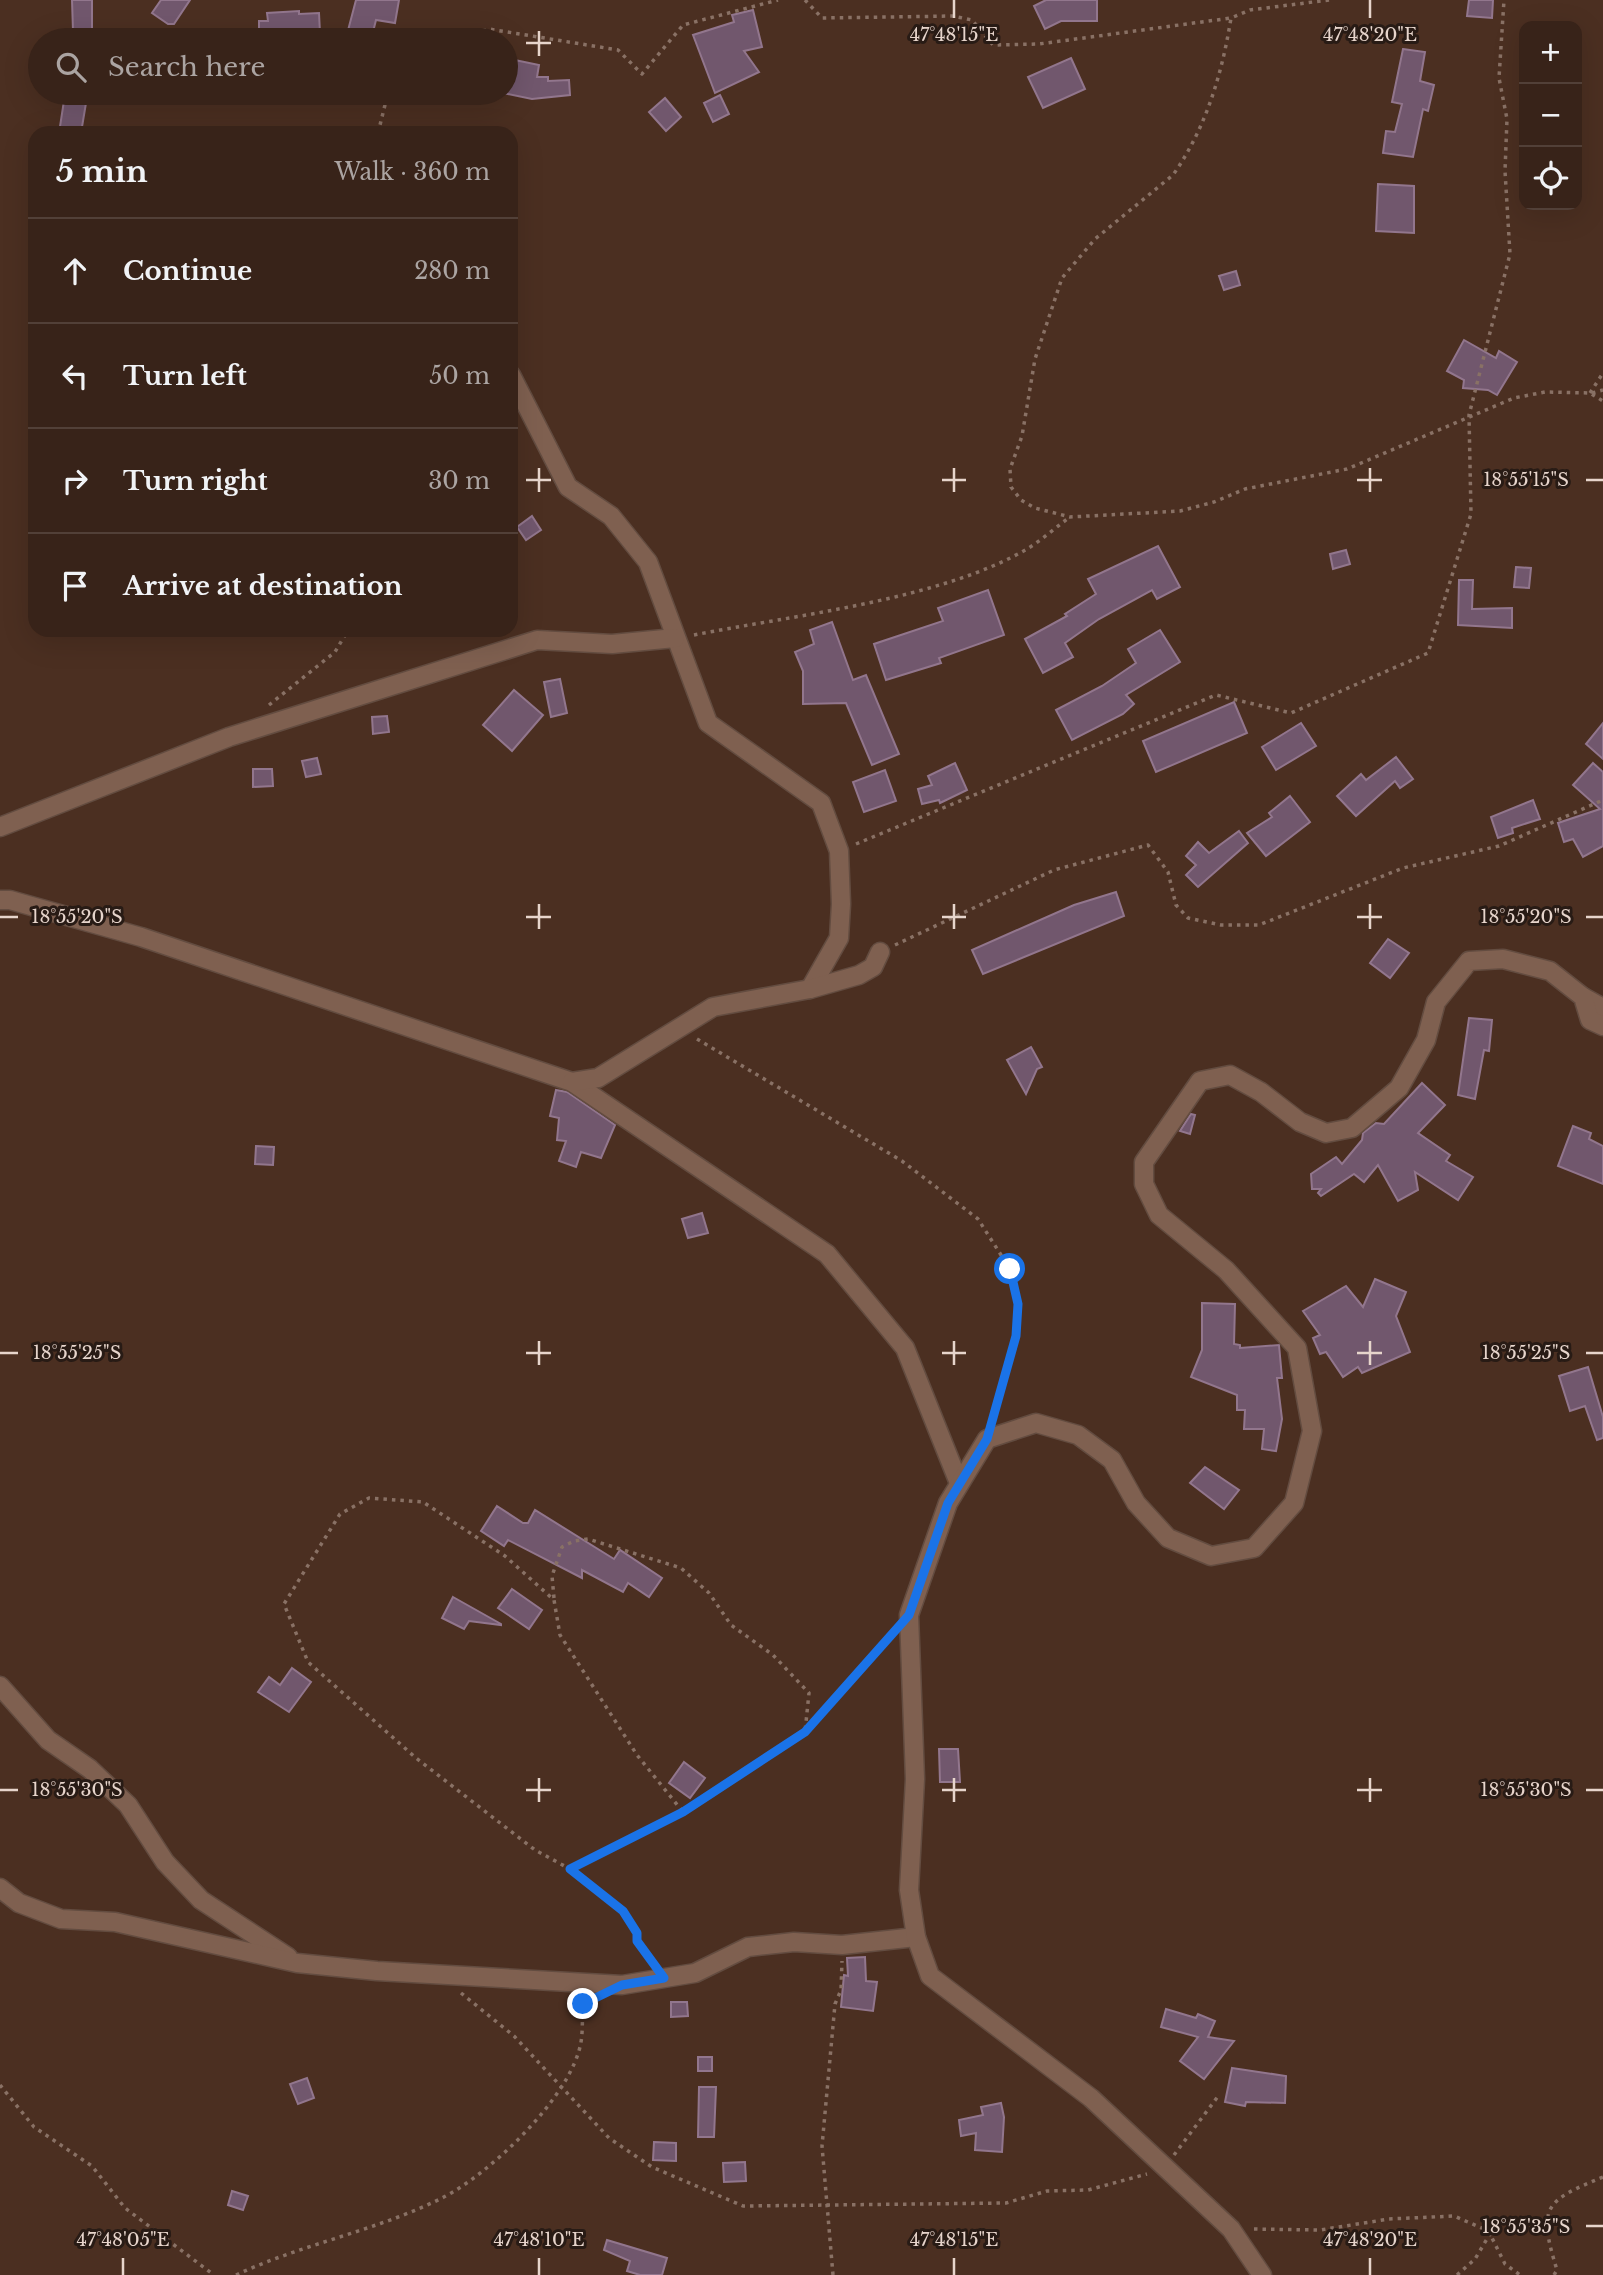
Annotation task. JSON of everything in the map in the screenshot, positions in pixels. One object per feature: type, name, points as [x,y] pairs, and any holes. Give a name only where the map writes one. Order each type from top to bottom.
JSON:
[{"type":"street","points":[[518,389],[568,487],[611,516],[648,562],[708,723],[821,803],[839,851],[839,938],[810,989]]},
{"type":"street","points":[[0,827],[229,737],[537,640],[612,644],[675,638]]},
{"type":"street","points":[[0,900],[10,900],[141,937],[572,1082],[827,1254],[905,1348],[959,1483]]},
{"type":"street","points":[[572,1082],[598,1078],[713,1007],[810,989],[859,975],[873,967],[880,952]]},
{"type":"street","points":[[1262,2275],[1231,2229],[1091,2098],[930,1976],[916,1937],[909,1890],[915,1779],[909,1615],[948,1503],[987,1439],[1036,1423],[1079,1435],[1112,1460],[1136,1503],[1168,1538],[1211,1556],[1254,1548],[1294,1503],[1312,1432],[1297,1348],[1226,1270],[1159,1214],[1144,1184],[1144,1162],[1200,1081],[1230,1075],[1325,1133],[1352,1128],[1399,1088],[1426,1040],[1436,1002],[1469,961],[1503,959],[1550,971],[1583,997],[1603,1008]]},
{"type":"street","points":[[1583,997],[1590,1020],[1603,1026]]},
{"type":"street","points":[[0,1686],[48,1740],[90,1769],[128,1805],[164,1862],[201,1900],[297,1963]]},
{"type":"street","points":[[0,1888],[19,1903],[61,1919],[115,1922],[175,1934],[207,1945],[297,1963],[438,1975],[622,1985],[695,1973],[748,1947],[794,1942],[842,1945],[916,1937]]},
{"type":"path","points":[[518,34],[618,50],[642,74],[683,25],[778,0]]},
{"type":"path","points":[[806,0],[822,18],[953,16],[972,20],[993,45],[1039,44],[1231,18],[1250,10],[1329,0]]},
{"type":"path","points":[[839,851],[1216,695],[1291,713],[1429,653],[1471,514],[1469,415],[1510,254],[1505,171],[1507,119],[1499,78],[1504,0]]},
{"type":"path","points":[[1231,18],[1223,68],[1199,132],[1183,161],[1173,175],[1095,239],[1062,278],[1039,347],[1022,436],[1010,469],[1011,486],[1021,500],[1035,508],[1070,517],[1180,511],[1214,502],[1245,489],[1347,469],[1514,398],[1534,394],[1590,393],[1603,390]]},
{"type":"path","points":[[380,126],[385,105]]},
{"type":"path","points":[[1590,393],[1603,373]]},
{"type":"path","points":[[1590,393],[1603,401]]},
{"type":"path","points":[[675,638],[903,594],[963,577],[1026,549],[1070,517]]},
{"type":"path","points":[[261,711],[335,652],[344,637]]},
{"type":"path","points":[[880,952],[1054,870],[1149,845],[1168,872],[1176,905],[1188,918],[1222,925],[1259,925],[1403,867],[1499,846],[1603,800]]},
{"type":"path","points":[[678,1027],[902,1161],[978,1219],[1010,1269],[1018,1304],[1016,1336],[987,1439]]},
{"type":"path","points":[[554,1600],[505,1556],[423,1502],[369,1498],[340,1514],[284,1604],[308,1662],[416,1758],[535,1850],[570,1869],[623,1911],[637,1933],[637,1941],[664,1978]]},
{"type":"path","points":[[683,1812],[638,1755],[560,1635],[552,1576],[562,1547],[587,1539],[681,1567],[709,1593],[731,1625],[773,1655],[809,1693],[805,1732]]},
{"type":"path","points":[[570,1869],[683,1812],[805,1732],[909,1615]]},
{"type":"path","points":[[833,2275],[822,2146],[835,2004],[841,1990],[842,1945]]},
{"type":"path","points":[[438,1975],[514,2036],[609,2138],[652,2167],[743,2206],[1006,2203],[1047,2191],[1088,2190],[1120,2179],[1153,2173],[1158,2167],[1166,2166],[1219,2095]]},
{"type":"path","points":[[236,2275],[275,2257],[362,2229],[443,2197],[502,2154],[533,2124],[563,2087],[581,2043],[583,2004],[593,1999]]},
{"type":"path","points":[[0,2085],[34,2127],[92,2166],[125,2208],[214,2275]]},
{"type":"path","points":[[1554,2275],[1557,2270],[1547,2237],[1547,2219],[1559,2196],[1603,2177]]},
{"type":"path","points":[[1231,2229],[1320,2230],[1389,2219],[1454,2216],[1490,2234],[1505,2263],[1520,2275]]},
{"type":"path","points":[[1457,2275],[1475,2259],[1490,2234]]},
{"type":"building","points":[[72,0],[92,0],[92,28],[73,28]]},
{"type":"building","points":[[161,0],[190,0],[174,24],[168,24],[152,13]]},
{"type":"building","points":[[356,0],[399,0],[395,23],[376,20],[374,28],[349,28]]},
{"type":"building","points":[[1046,0],[1097,0],[1097,21],[1061,21],[1045,29],[1034,6]]},
{"type":"building","points":[[1469,0],[1493,0],[1492,18],[1467,16]]},
{"type":"building","points":[[753,10],[762,47],[744,51],[759,72],[715,93],[693,35],[734,22],[732,15]]},
{"type":"building","points":[[267,13],[319,13],[320,28],[259,28],[259,21],[268,21]]},
{"type":"building","points":[[1403,49],[1425,52],[1420,81],[1434,85],[1428,111],[1423,109],[1413,157],[1383,153],[1386,131],[1395,132],[1402,104],[1392,102]]},
{"type":"building","points":[[1071,58],[1085,89],[1043,108],[1028,77]]},
{"type":"building","points":[[518,61],[539,65],[537,77],[548,77],[548,81],[569,80],[570,95],[532,99],[518,96]]},
{"type":"building","points":[[720,95],[729,114],[713,122],[704,103]]},
{"type":"building","points":[[665,98],[681,117],[666,131],[649,112]]},
{"type":"building","points":[[63,105],[86,105],[82,126],[60,126]]},
{"type":"building","points":[[1378,184],[1414,186],[1414,233],[1376,231]]},
{"type":"building","points":[[1236,271],[1240,285],[1224,290],[1219,276]]},
{"type":"building","points":[[1464,340],[1496,358],[1499,351],[1517,362],[1497,395],[1488,390],[1463,388],[1464,380],[1447,371]]},
{"type":"building","points":[[532,516],[541,530],[526,540],[518,526]]},
{"type":"building","points":[[1158,546],[1180,587],[1157,599],[1152,590],[1099,619],[1065,643],[1073,657],[1043,673],[1025,639],[1067,616],[1065,614],[1096,594],[1088,579]]},
{"type":"building","points":[[1346,550],[1350,564],[1333,569],[1330,554]]},
{"type":"building","points":[[1516,567],[1531,568],[1529,588],[1514,587]]},
{"type":"building","points":[[1459,580],[1473,580],[1472,609],[1512,608],[1512,628],[1458,625]]},
{"type":"building","points":[[988,590],[1004,635],[939,658],[941,663],[886,680],[874,644],[943,621],[938,608]]},
{"type":"building","points":[[832,622],[853,680],[866,675],[899,754],[872,765],[846,703],[803,704],[803,671],[795,652],[814,644],[810,630]]},
{"type":"building","points":[[1160,630],[1180,662],[1126,695],[1134,704],[1123,714],[1072,740],[1056,710],[1102,686],[1136,663],[1128,649]]},
{"type":"building","points":[[560,679],[567,713],[551,717],[544,682]]},
{"type":"building","points":[[514,690],[543,715],[512,751],[483,725]]},
{"type":"building","points":[[1234,702],[1247,733],[1156,772],[1143,741]]},
{"type":"building","points":[[387,716],[389,732],[373,734],[372,717]]},
{"type":"building","points":[[1301,723],[1316,746],[1276,770],[1262,747]]},
{"type":"building","points":[[1603,723],[1603,759],[1586,744]]},
{"type":"building","points":[[1396,757],[1413,779],[1400,788],[1395,781],[1356,816],[1337,796],[1361,774],[1366,780]]},
{"type":"building","points":[[317,758],[321,774],[306,777],[302,761]]},
{"type":"building","points":[[955,763],[967,790],[940,803],[939,800],[922,804],[918,789],[932,785],[928,776]]},
{"type":"building","points":[[1593,763],[1603,772],[1603,846],[1583,857],[1573,839],[1564,842],[1558,823],[1600,809],[1573,785]]},
{"type":"building","points":[[253,769],[272,769],[273,786],[253,787]]},
{"type":"building","points":[[885,770],[896,801],[864,812],[853,782]]},
{"type":"building","points":[[1290,796],[1310,822],[1266,856],[1247,833],[1272,817],[1269,813]]},
{"type":"building","points":[[1533,800],[1540,819],[1512,828],[1513,833],[1498,838],[1491,817]]},
{"type":"building","points":[[1239,831],[1248,843],[1198,887],[1186,875],[1196,865],[1186,856],[1198,842],[1209,853]]},
{"type":"building","points":[[1116,892],[1124,916],[983,974],[972,950],[1074,905]]},
{"type":"building","points":[[1388,939],[1409,953],[1390,978],[1370,963]]},
{"type":"building","points":[[1469,1018],[1492,1020],[1489,1051],[1484,1050],[1475,1099],[1458,1095]]},
{"type":"building","points":[[1031,1047],[1042,1067],[1037,1069],[1026,1094],[1007,1060]]},
{"type":"building","points":[[1422,1083],[1445,1105],[1418,1133],[1450,1155],[1446,1161],[1473,1177],[1458,1200],[1415,1172],[1418,1190],[1398,1201],[1378,1165],[1364,1182],[1354,1174],[1321,1196],[1318,1193],[1321,1189],[1312,1189],[1311,1174],[1336,1157],[1342,1164],[1362,1140],[1363,1133],[1376,1123],[1384,1124]]},
{"type":"building","points":[[556,1090],[567,1092],[615,1125],[601,1158],[581,1152],[576,1167],[559,1161],[566,1141],[557,1140],[559,1118],[550,1116]]},
{"type":"building","points":[[1191,1114],[1195,1115],[1190,1134],[1180,1131]]},
{"type":"building","points":[[1573,1126],[1591,1133],[1589,1139],[1603,1146],[1603,1184],[1558,1166]]},
{"type":"building","points":[[256,1146],[274,1147],[273,1165],[255,1164]]},
{"type":"building","points":[[702,1213],[708,1233],[688,1238],[682,1219]]},
{"type":"building","points":[[1375,1279],[1406,1292],[1396,1316],[1410,1352],[1362,1373],[1358,1367],[1343,1377],[1326,1352],[1320,1354],[1313,1338],[1320,1335],[1303,1311],[1346,1286],[1363,1307]]},
{"type":"building","points":[[1202,1303],[1235,1304],[1234,1344],[1240,1345],[1240,1348],[1279,1345],[1282,1378],[1277,1378],[1282,1419],[1276,1451],[1262,1449],[1264,1429],[1244,1429],[1245,1410],[1237,1410],[1237,1395],[1191,1377],[1202,1350]]},
{"type":"building","points":[[1588,1367],[1603,1417],[1603,1438],[1597,1440],[1585,1406],[1570,1411],[1559,1376]]},
{"type":"building","points":[[1205,1467],[1239,1490],[1224,1509],[1190,1483]]},
{"type":"building","points":[[497,1506],[523,1523],[528,1523],[535,1510],[614,1559],[620,1550],[662,1578],[649,1597],[628,1583],[623,1592],[582,1570],[582,1578],[508,1540],[504,1546],[481,1531]]},
{"type":"building","points":[[512,1589],[542,1610],[529,1629],[498,1608]]},
{"type":"building","points":[[453,1597],[501,1625],[469,1621],[464,1629],[442,1618]]},
{"type":"building","points":[[292,1668],[311,1682],[289,1712],[258,1692],[269,1677],[280,1685]]},
{"type":"building","points":[[939,1749],[958,1749],[960,1782],[940,1782]]},
{"type":"building","points":[[684,1762],[705,1778],[690,1798],[669,1783]]},
{"type":"building","points":[[865,1957],[866,1981],[877,1982],[873,2011],[841,2007],[844,1975],[848,1976],[847,1958]]},
{"type":"building","points":[[671,2002],[687,2002],[688,2016],[671,2017]]},
{"type":"building","points":[[1166,2009],[1196,2018],[1198,2014],[1215,2021],[1208,2037],[1234,2041],[1204,2079],[1180,2061],[1198,2037],[1161,2027]]},
{"type":"building","points":[[698,2057],[712,2057],[712,2071],[698,2071]]},
{"type":"building","points":[[1232,2068],[1286,2076],[1285,2103],[1246,2102],[1245,2106],[1225,2102]]},
{"type":"building","points":[[307,2078],[314,2098],[298,2104],[290,2084]]},
{"type":"building","points":[[699,2087],[716,2087],[714,2137],[698,2137]]},
{"type":"building","points":[[1001,2103],[1004,2117],[1002,2152],[975,2150],[976,2133],[961,2136],[959,2120],[983,2115],[981,2107]]},
{"type":"building","points":[[654,2142],[676,2143],[676,2161],[653,2160]]},
{"type":"building","points":[[745,2162],[746,2181],[724,2182],[723,2163]]},
{"type":"building","points":[[232,2191],[248,2196],[243,2210],[228,2205]]},
{"type":"building","points":[[607,2240],[667,2258],[662,2275],[640,2275],[627,2271],[630,2261],[604,2250]]},
{"type":"route","points":[[583,2004],[622,1985],[664,1978],[637,1941],[637,1933],[623,1911],[570,1869],[683,1812],[805,1732],[909,1615],[948,1503],[987,1439],[1016,1336],[1018,1304],[1010,1269]]}]
